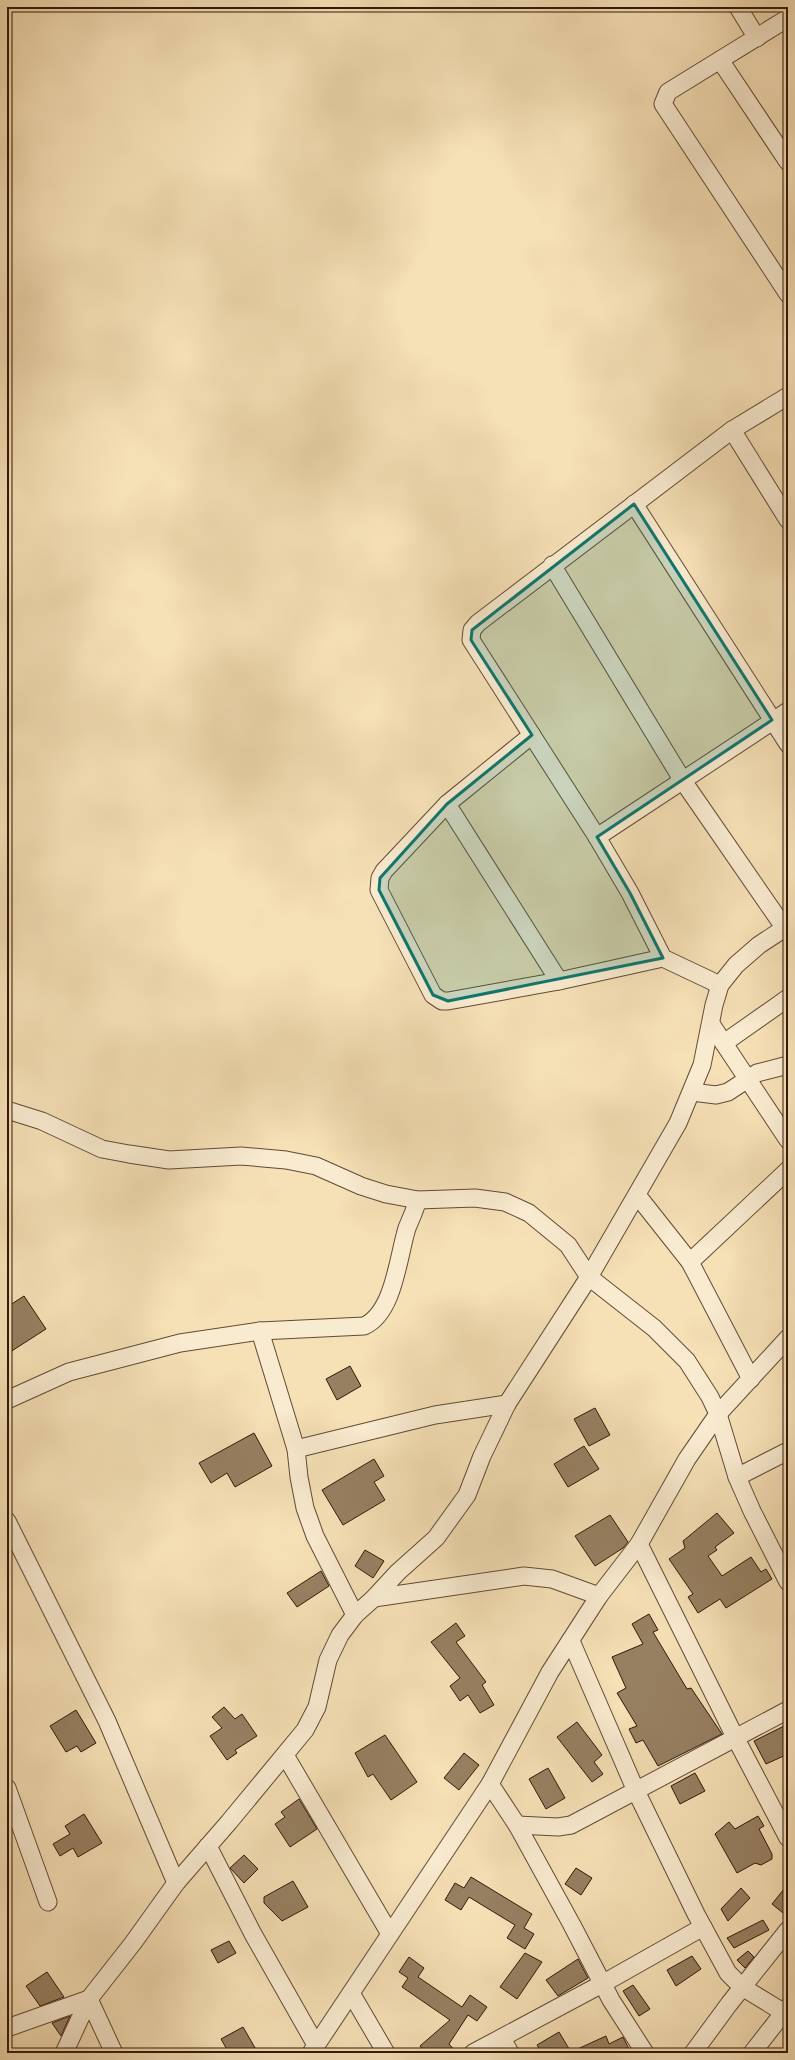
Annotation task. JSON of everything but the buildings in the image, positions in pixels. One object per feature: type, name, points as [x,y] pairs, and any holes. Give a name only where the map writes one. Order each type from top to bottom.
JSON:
[{"type":"street","points":[[738,7],[757,38]]},
{"type":"street","points":[[788,18],[668,92],[662,104],[788,294]]},
{"type":"street","points":[[720,60],[788,162]]},
{"type":"street","points":[[720,985],[663,958],[630,893],[597,837],[471,640],[471,634],[478,623],[732,430],[788,396]]},
{"type":"street","points":[[732,430],[788,520]]},
{"type":"street","points":[[634,504],[788,744]]},
{"type":"street","points":[[64,2053],[89,1999],[133,1944],[176,1883],[305,1730],[317,1707],[328,1660],[340,1634],[355,1615],[374,1598],[398,1572],[436,1538],[453,1517],[467,1495],[482,1456],[507,1404],[589,1277],[638,1195],[678,1122],[692,1092],[702,1065],[720,985],[736,965],[759,945],[787,929],[683,781],[552,566]]},
{"type":"street","points":[[597,837],[683,781],[772,720],[788,711]]},
{"type":"street","points":[[532,736],[447,804],[384,871],[379,883],[379,890],[433,995],[442,1001],[448,1001],[559,981],[663,958]]},
{"type":"street","points":[[447,804],[559,981]]},
{"type":"street","points":[[724,1043],[788,998]]},
{"type":"street","points":[[711,1024],[788,1140]]},
{"type":"street","points":[[692,1092],[716,1095],[728,1092],[766,1070],[788,1065]]},
{"type":"street","points":[[7,1110],[42,1121],[108,1150],[169,1160],[241,1156],[286,1160],[316,1166],[361,1186],[386,1194],[418,1200],[475,1198],[505,1202],[529,1213],[568,1245],[589,1277],[654,1328],[687,1361],[710,1397],[718,1414],[737,1477],[752,1511],[788,1582]]},
{"type":"street","points":[[690,1262],[788,1170]]},
{"type":"street","points":[[638,1195],[690,1262],[750,1378]]},
{"type":"street","points":[[7,1400],[69,1372],[180,1342],[260,1331],[364,1326],[373,1322],[380,1313],[391,1290],[407,1229],[418,1200]]},
{"type":"street","points":[[260,1331],[296,1449],[299,1477],[305,1508],[315,1536],[355,1615]]},
{"type":"street","points":[[208,1846],[313,2049],[490,1784],[550,1672],[571,1642],[599,1596],[639,1544],[688,1460],[718,1414],[788,1338]]},
{"type":"street","points":[[296,1449],[435,1415],[507,1404]]},
{"type":"street","points":[[737,1477],[788,1451]]},
{"type":"street","points":[[7,1521],[107,1721],[176,1883]]},
{"type":"street","points":[[639,1544],[735,1738],[788,1838]]},
{"type":"street","points":[[374,1598],[524,1576],[552,1579],[599,1596]]},
{"type":"street","points":[[571,1642],[636,1791],[703,1927],[728,1973],[742,1987],[786,2010],[752,2053]]},
{"type":"street","points":[[517,1825],[558,1827],[571,1824],[788,1710]]},
{"type":"street","points":[[285,1755],[390,1934]]},
{"type":"street","points":[[490,1784],[517,1825],[602,1984],[645,2053]]},
{"type":"street","points":[[7,1788],[48,1902]]},
{"type":"street","points":[[474,2053],[602,1984],[703,1927]]},
{"type":"street","points":[[693,2053],[742,1987],[788,1930]]},
{"type":"street","points":[[351,1993],[386,2053]]},
{"type":"street","points":[[7,2028],[89,1999]]},
{"type":"street","points":[[89,1999],[114,2053]]},
{"type":"street","points":[[502,2038],[510,2053]]},
{"type":"highlighted area","points":[[634,504],[772,720],[597,837],[630,893],[663,958],[448,1001],[433,995],[379,890],[380,878],[447,804],[532,735],[471,640],[472,630]]}]
